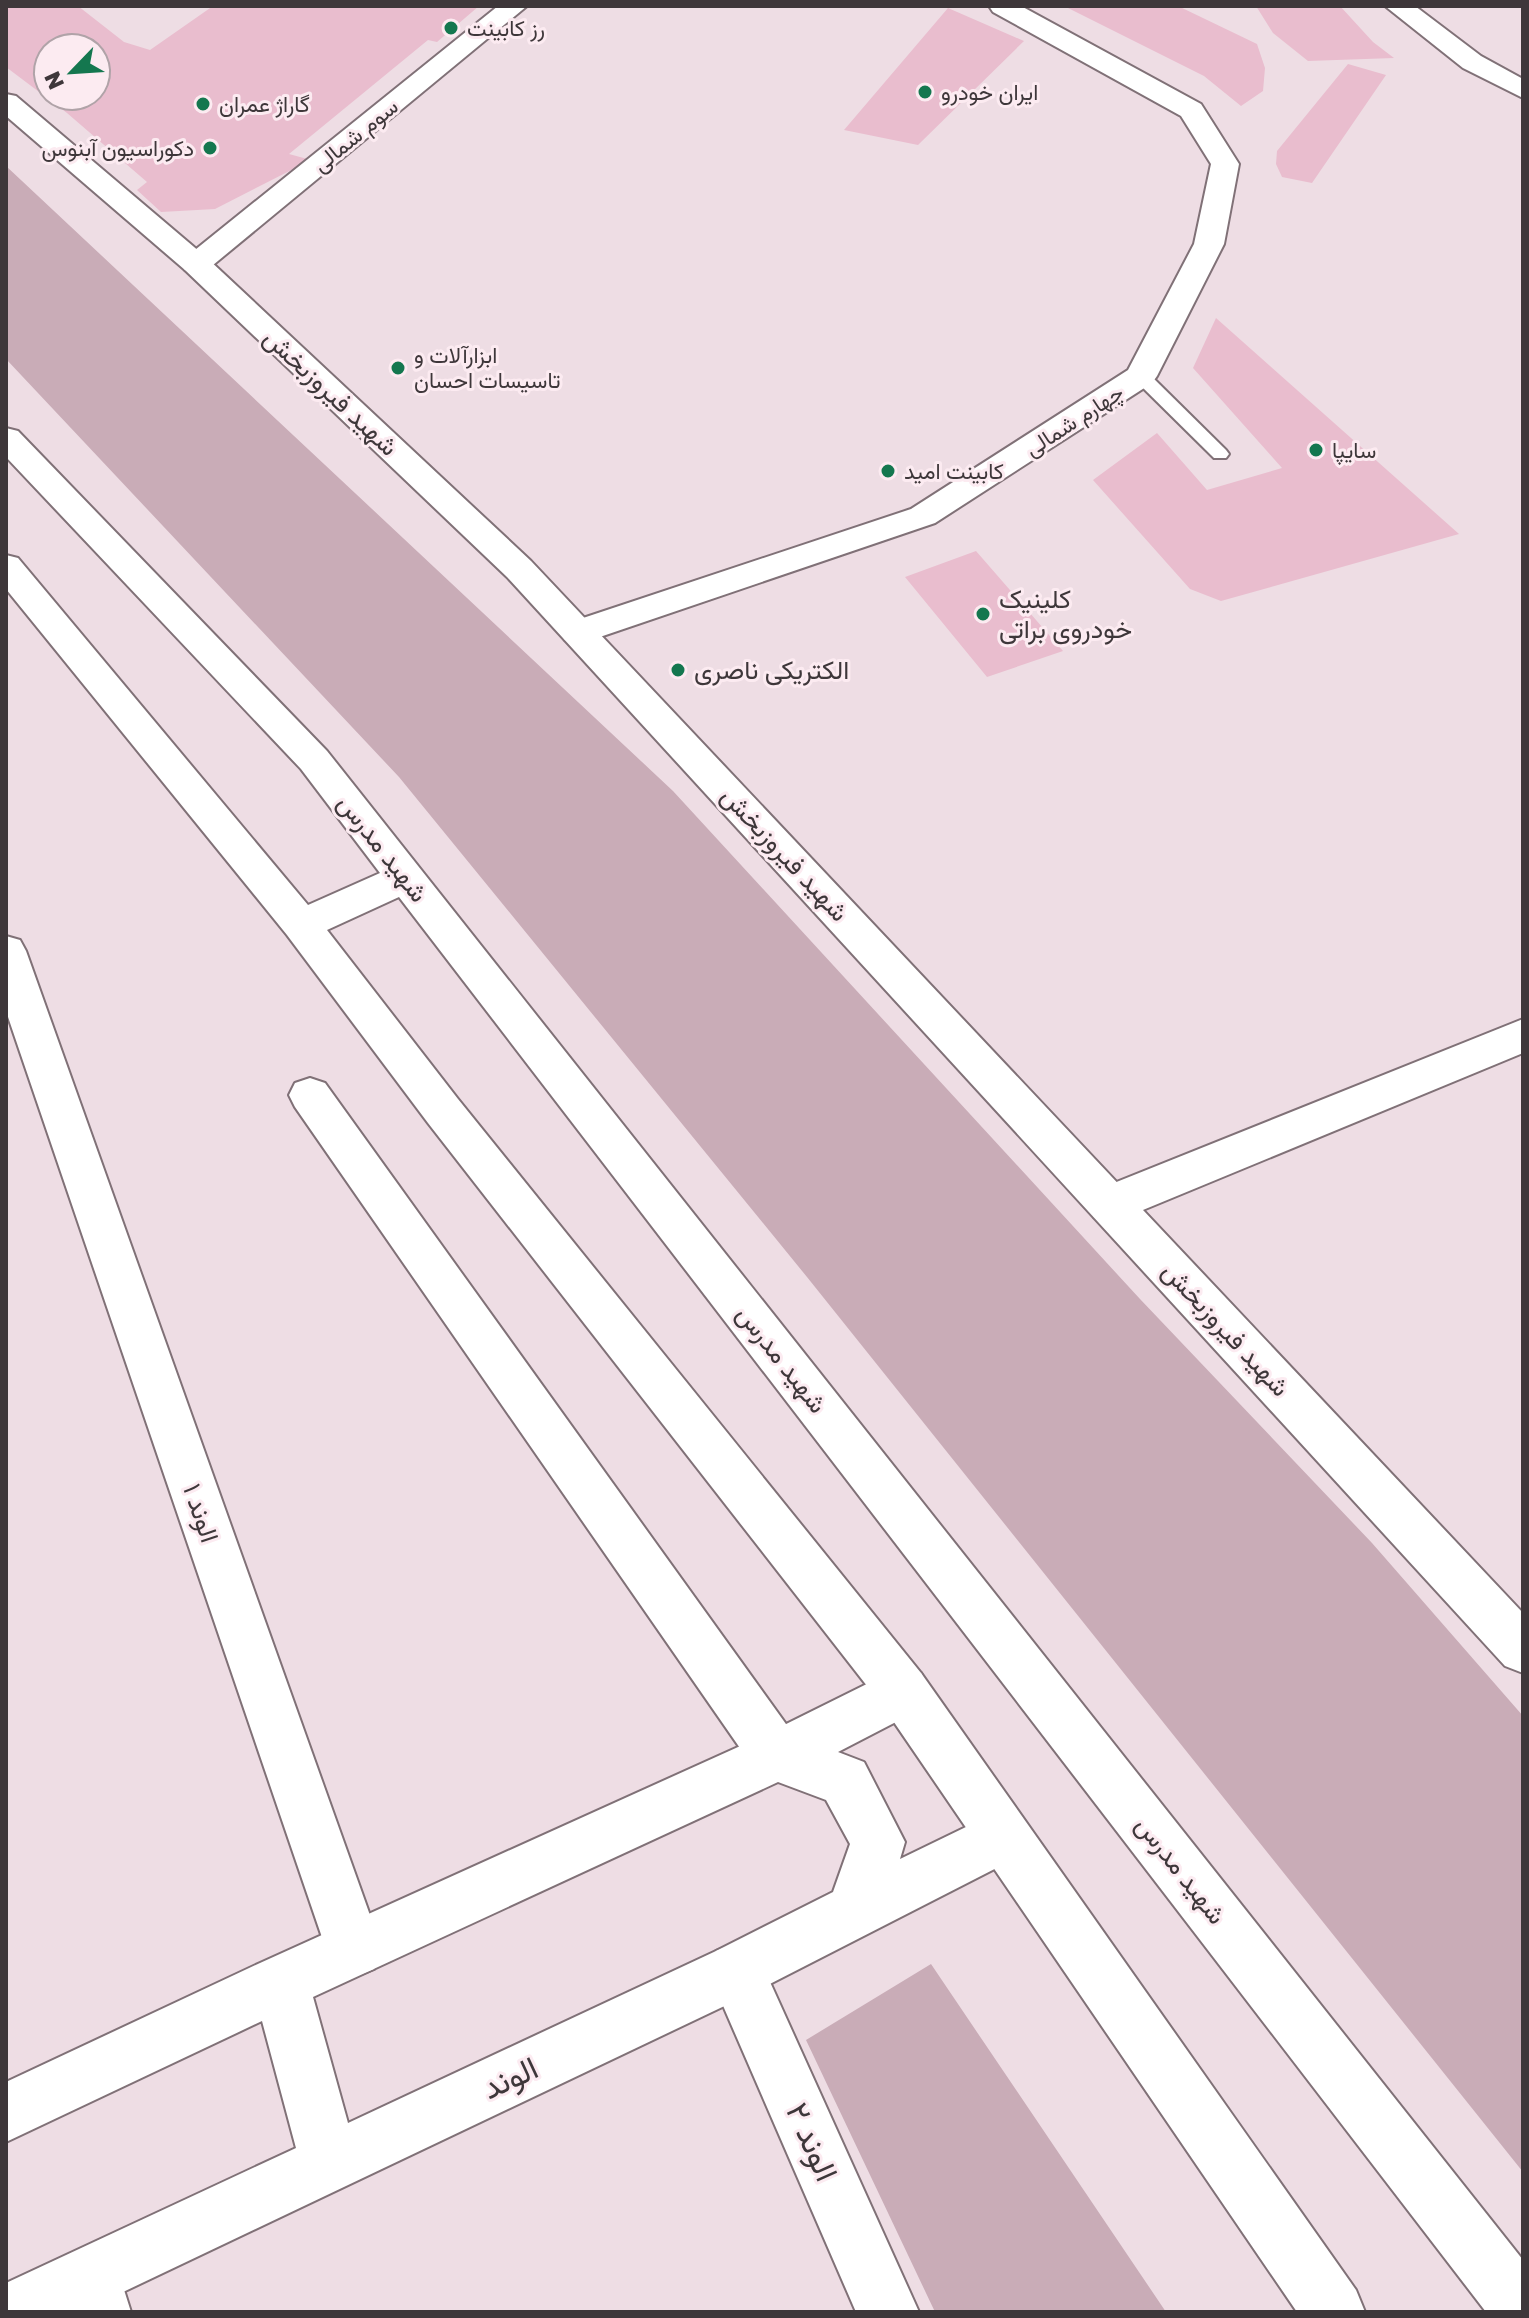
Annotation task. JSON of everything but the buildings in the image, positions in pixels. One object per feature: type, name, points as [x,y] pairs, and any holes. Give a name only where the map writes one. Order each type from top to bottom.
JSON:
[{"type":"street","name":"سوم شمالی","points":[[196,264],[514,6]]},
{"type":"street","name":"چهارم شمالی","points":[[578,632],[923,516],[1141,376],[1209,244],[1225,164],[1191,110],[1002,6]]},
{"type":"street","points":[[1398,6],[1472,62],[1523,90]]},
{"type":"street","name":"شهید فیروزبخش","points":[[6,102],[196,264],[507,558],[1523,1649]]},
{"type":"street","name":"شهید مدرس","points":[[6,438],[314,760],[1523,2310]]},
{"type":"street","points":[[6,566],[301,925],[443,1111],[903,1691],[1334,2312]]},
{"type":"street","points":[[301,925],[406,878]]},
{"type":"street","name":"الوند ۱","points":[[6,951],[354,1949]]},
{"type":"street","points":[[1110,1204],[1523,1035]]},
{"type":"street","points":[[310,1095],[777,1756],[845,1781],[878,1842],[854,1912]]},
{"type":"street","points":[[6,2113],[280,1983],[777,1756],[903,1691]]},
{"type":"street","name":"الوند","points":[[13,2312],[95,2294],[330,2164],[736,1971],[1003,1836]]},
{"type":"street","name":"الوند ۲","points":[[736,1971],[888,2312]]},
{"type":"street","points":[[280,1983],[330,2164]]},
{"type":"lane","points":[[1141,376],[1220,454]]},
{"type":"shaded area","points":[[6,166],[673,791],[1140,1299],[1372,1543],[1523,1716],[1523,2172],[807,1277],[399,777],[6,359]]},
{"type":"shaded area","points":[[931,1964],[1166,2312],[935,2312],[806,2040]]},
{"type":"place","name":"رز کابینت","points":[[451,28]]},
{"type":"place","name":"ایران خودرو","points":[[925,92]]},
{"type":"place","name":"گاراژ عمران","points":[[203,104]]},
{"type":"place","name":"دکوراسیون آبنوس","points":[[210,148]]},
{"type":"place","name":"ابزارآلات و تاسیسات احسان","points":[[398,368]]},
{"type":"place","name":"سایپا","points":[[1316,450]]},
{"type":"place","name":"کابینت امید","points":[[888,471]]},
{"type":"place","name":"کلینیک خودروی براتی","points":[[983,614]]},
{"type":"place","name":"الکتریکی ناصری","points":[[678,670]]}]
